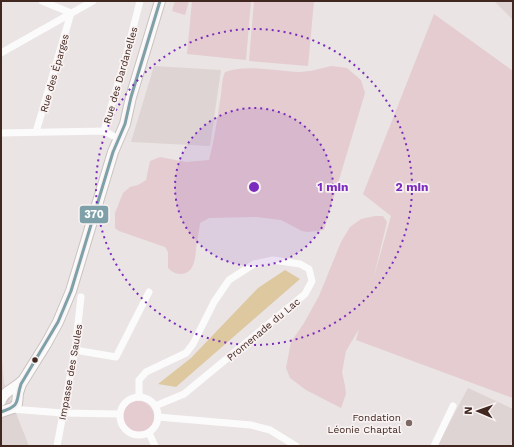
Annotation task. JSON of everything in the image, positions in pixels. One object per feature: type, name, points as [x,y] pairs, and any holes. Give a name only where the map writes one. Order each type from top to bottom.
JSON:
[{"type":"main road","points":[[15,397],[3,395],[1,400],[3,406],[7,410],[16,406],[15,397],[46,344],[69,296],[114,152],[126,124],[131,97],[160,1]]},
{"type":"street","points":[[42,1],[71,13]]},
{"type":"street","points":[[1,53],[93,1]]},
{"type":"street","name":"Rue des Dardanelles","points":[[119,139],[104,131],[140,1]]},
{"type":"street","name":"Rue des Éparges","points":[[36,132],[71,13]]},
{"type":"street","points":[[1,133],[104,131]]},
{"type":"street","name":"Promenade du Lac","points":[[139,397],[139,380],[146,372],[186,353],[193,344],[214,302],[230,280],[254,264],[273,260],[300,264],[309,269],[312,281],[305,294],[184,394],[155,406]]},
{"type":"street","points":[[75,350],[116,357],[148,292]]},
{"type":"street","name":"Impasse des Saules","points":[[57,446],[75,350],[81,297]]},
{"type":"street","points":[[15,397],[23,408],[27,410]]},
{"type":"street","points":[[139,397],[148,400],[155,406],[158,416],[154,429],[149,433],[137,436],[126,431],[120,421],[119,414],[124,404],[128,400],[139,397]]},
{"type":"street","points":[[434,446],[453,406]]},
{"type":"street","points":[[7,410],[119,414]]},
{"type":"street","points":[[158,416],[251,425],[270,430],[296,446]]},
{"type":"street","points":[[149,433],[155,446]]},
{"type":"shaded area","points":[[175,1],[189,1],[185,15],[172,11]]},
{"type":"shaded area","points":[[192,1],[251,1],[246,60],[187,54]]},
{"type":"shaded area","points":[[254,1],[314,1],[308,66],[249,61]]},
{"type":"shaded area","points":[[494,1],[513,1],[513,20]]},
{"type":"shaded area","points":[[434,14],[513,71],[513,398],[356,340],[359,329],[346,351],[342,372],[346,394],[341,408],[306,390],[290,378],[286,368],[291,342],[304,323],[319,296],[341,242],[350,227],[361,219],[383,216],[387,222],[373,280],[391,216],[363,194]]},
{"type":"shaded area","points":[[154,66],[221,70],[210,146],[131,142]]},
{"type":"shaded area","points":[[332,66],[347,68],[361,80],[365,93],[324,230],[308,232],[302,231],[281,220],[257,217],[209,218],[200,223],[193,266],[187,272],[178,274],[168,268],[168,252],[165,247],[119,231],[115,228],[115,213],[123,193],[130,187],[138,185],[146,180],[150,161],[160,157],[186,162],[209,160],[225,72],[243,68],[252,68],[303,72]]},
{"type":"shaded area","points":[[285,270],[300,279],[176,387],[158,384],[191,358],[258,288]]},
{"type":"shaded area","points":[[1,348],[4,383],[29,446],[1,446]]},
{"type":"shaded area","points":[[468,388],[513,409],[513,440],[510,446],[437,446]]},
{"type":"shaded area","points":[[135,401],[141,401],[151,408],[154,417],[153,423],[147,430],[141,433],[135,433],[125,426],[122,420],[122,414],[129,404]]},
{"type":"transit line","name":"370","points":[[1,412],[8,410],[17,402],[21,384],[58,322],[71,291],[113,152],[125,124],[131,97],[160,1]]},
{"type":"place","name":"Fondation Léonie Chaptal","points":[[409,423]]}]
